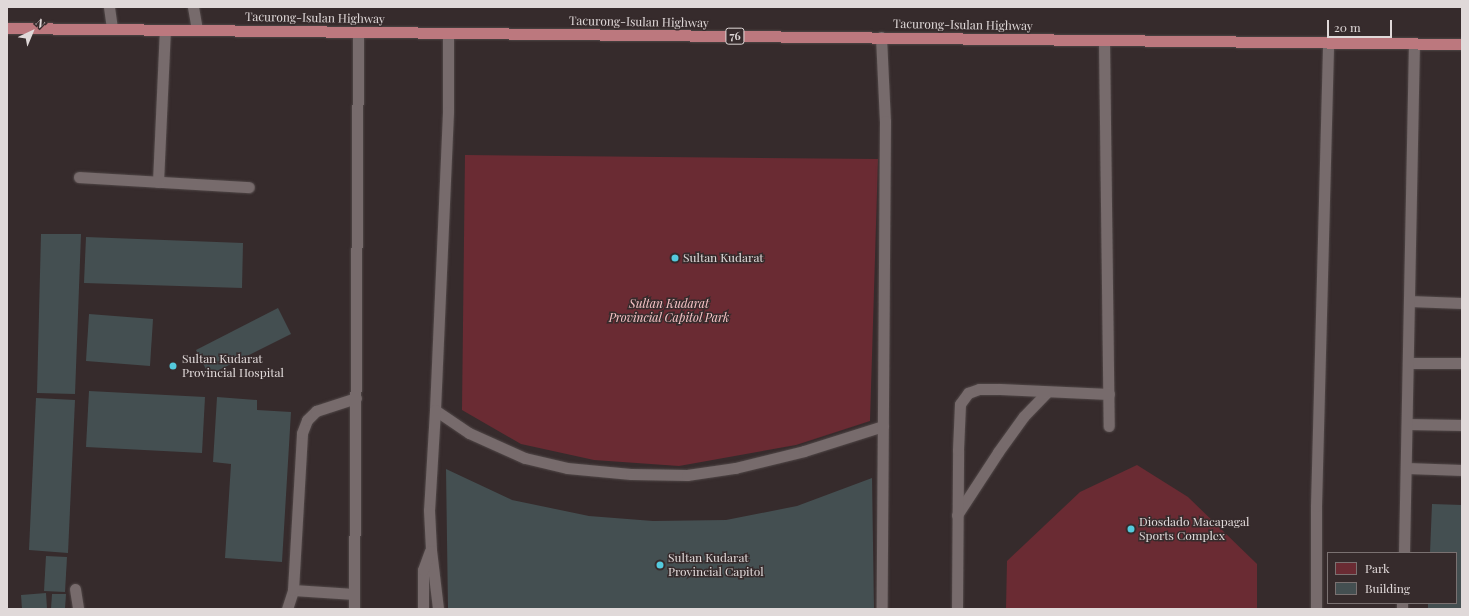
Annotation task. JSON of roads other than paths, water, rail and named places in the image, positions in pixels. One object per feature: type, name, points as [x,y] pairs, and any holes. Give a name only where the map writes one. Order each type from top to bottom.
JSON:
[{"type":"highway","name":"Tacurong-Isulan Highway","points":[[7,28],[1462,44]]},
{"type":"lane","points":[[109,7],[112,29]]},
{"type":"lane","points":[[193,7],[197,30]]},
{"type":"lane","points":[[158,182],[165,30]]},
{"type":"lane","points":[[354,609],[358,32]]},
{"type":"lane","points":[[438,609],[431,550],[429,510],[435,410],[448,112],[448,33]]},
{"type":"lane","points":[[881,38],[885,121],[882,609]]},
{"type":"lane","points":[[1104,40],[1109,426]]},
{"type":"lane","points":[[1316,609],[1316,506],[1328,42]]},
{"type":"lane","points":[[1404,552],[1414,43]]},
{"type":"lane","points":[[79,177],[249,187]]},
{"type":"lane","points":[[1409,301],[1462,303]]},
{"type":"lane","points":[[1408,363],[1462,363]]},
{"type":"lane","points":[[957,609],[957,516],[960,404],[968,392],[986,389],[1109,394]]},
{"type":"lane","points":[[957,516],[998,452],[1024,416],[1047,392]]},
{"type":"lane","points":[[288,609],[293,590],[302,433],[307,420],[316,411],[356,398]]},
{"type":"lane","points":[[435,410],[469,433],[525,458],[567,468],[631,474],[687,475],[735,468],[804,451],[883,426]]},
{"type":"lane","points":[[1407,424],[1462,424]]},
{"type":"lane","points":[[1406,468],[1462,470]]},
{"type":"lane","points":[[423,609],[423,570],[431,550]]},
{"type":"lane","points":[[75,589],[78,609]]},
{"type":"lane","points":[[293,590],[354,594]]},
{"type":"place","name":"Sultan Kudarat","points":[[675,258]]},
{"type":"place","name":"Sultan Kudarat Provincial Hospital","points":[[173,366]]},
{"type":"place","name":"Diosdado Macapagal Sports Complex","points":[[1131,529]]},
{"type":"place","name":"Sultan Kudarat Provincial Capitol","points":[[660,565]]},
{"type":"park label","name":"Sultan Kudarat Provincial Capitol Park","points":[[669,311]]}]
